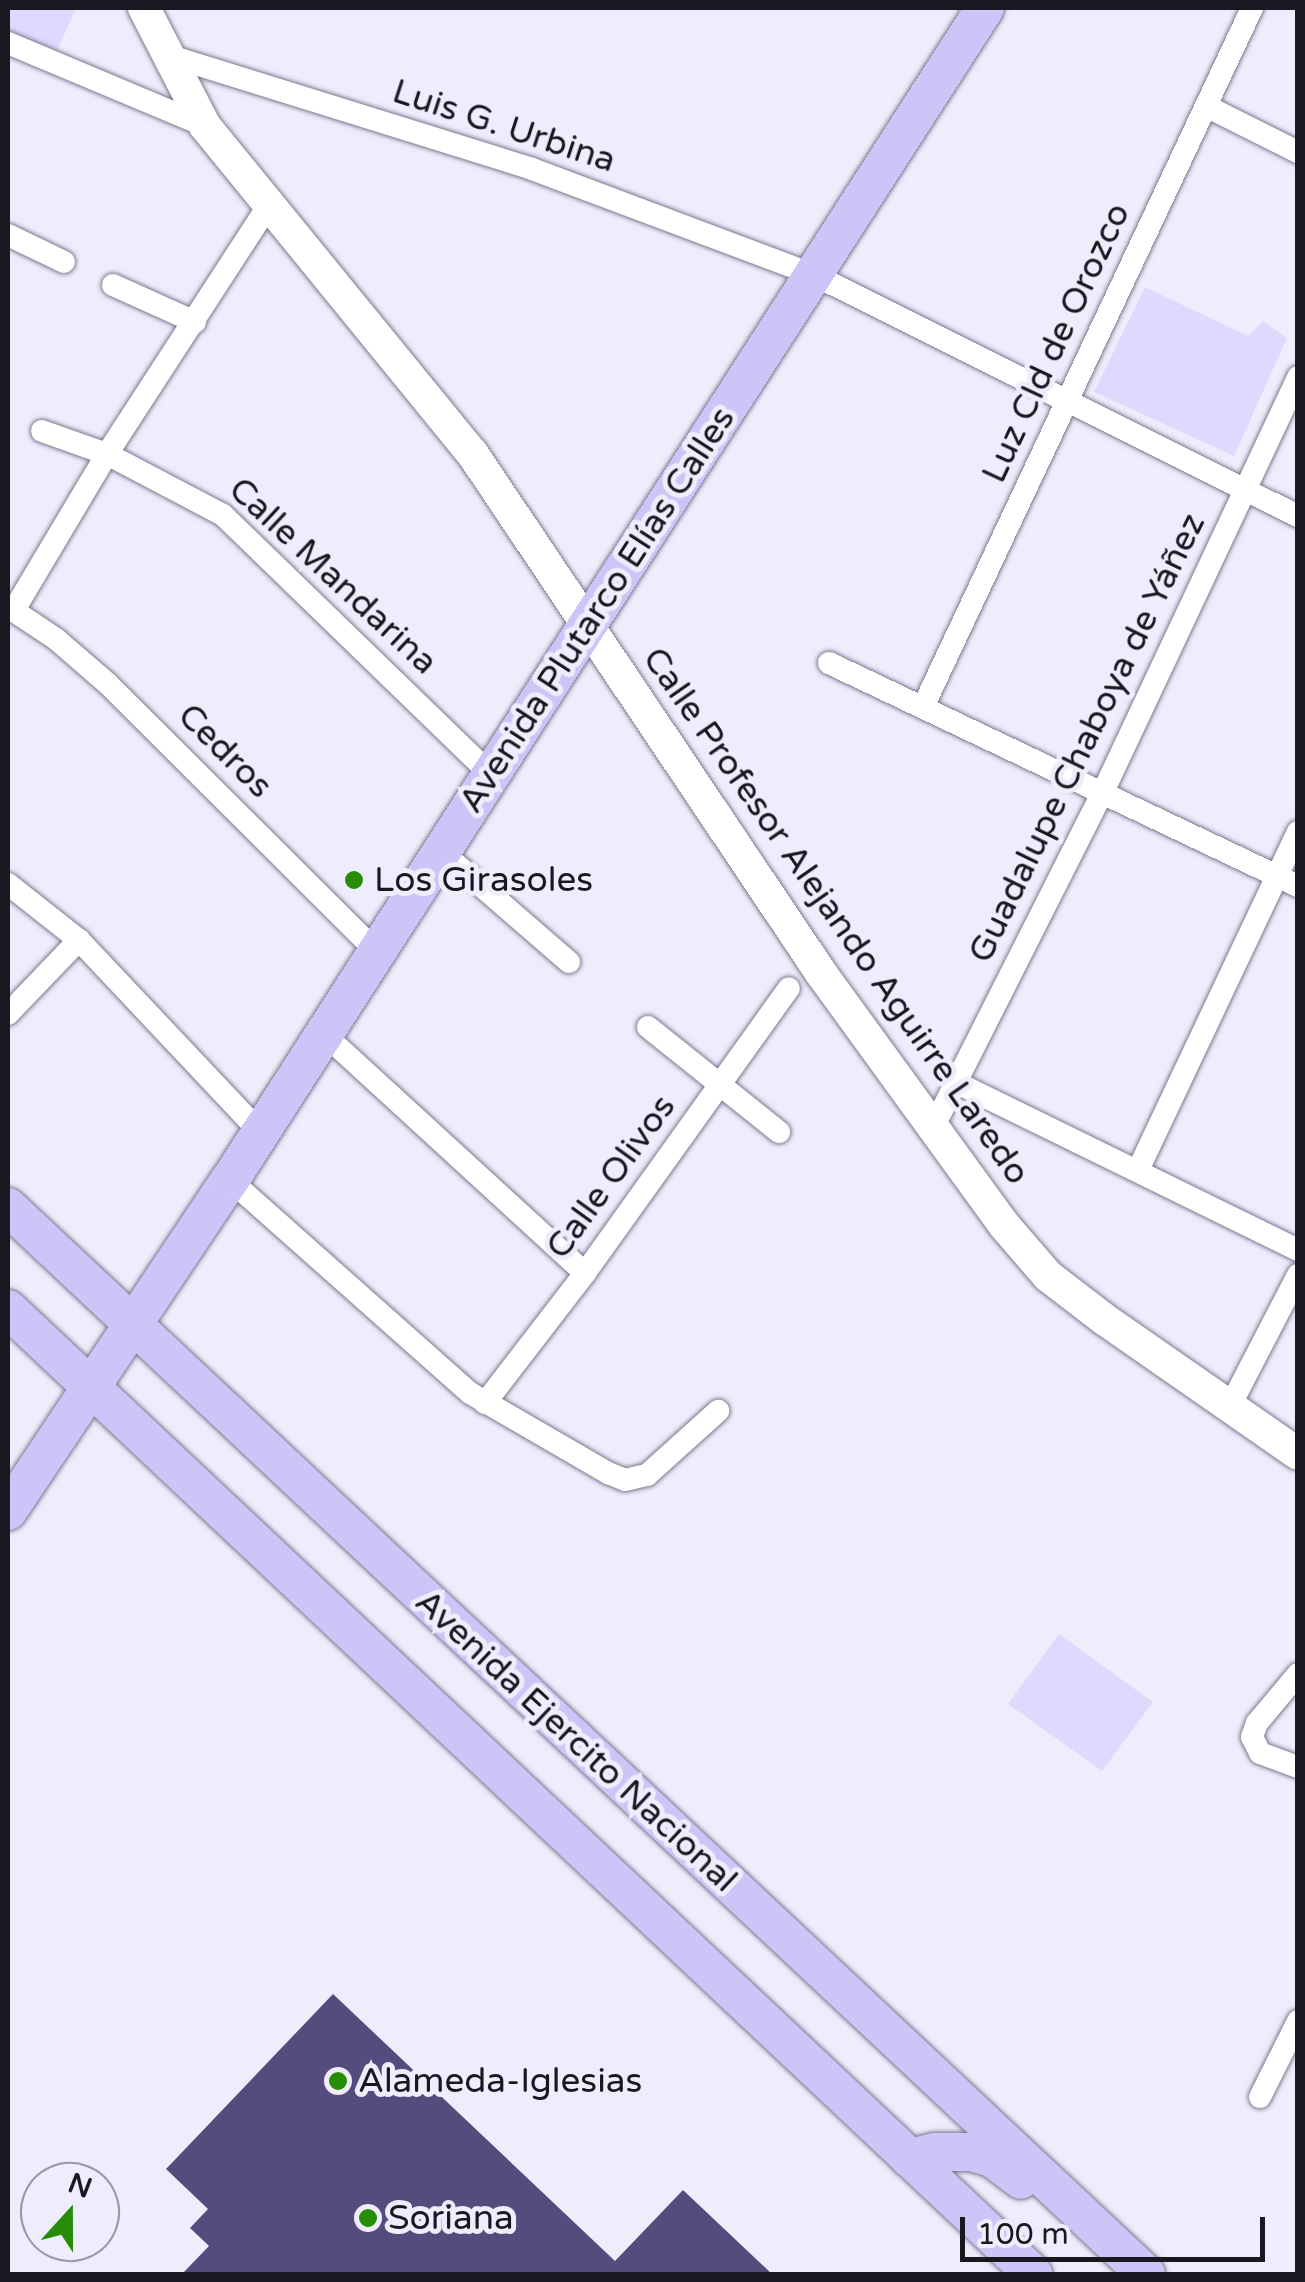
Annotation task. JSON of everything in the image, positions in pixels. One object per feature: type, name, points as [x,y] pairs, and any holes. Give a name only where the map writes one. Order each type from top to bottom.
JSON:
[{"type":"main road","name":"Avenida Plutarco Elías Calles","points":[[8,1511],[230,1180],[985,8]]},
{"type":"main road","name":"Avenida Ejercito Nacional","points":[[8,1207],[1146,2274]]},
{"type":"main road","points":[[8,1310],[1032,2274]]},
{"type":"main road","points":[[909,2158],[935,2152],[971,2152],[992,2158],[1035,2190],[1054,2188]]},
{"type":"street","name":"Calle Profesor Alejando Aguirre Laredo","points":[[144,8],[205,126],[472,452],[821,973],[1004,1225],[1048,1276],[1228,1408],[1298,1454]]},
{"type":"street","name":"Luz CId de Orozco","points":[[923,707],[1252,8]]},
{"type":"street","points":[[8,44],[205,126]]},
{"type":"street","name":"Luis G. Urbina","points":[[170,56],[532,168],[812,274],[1298,516]]},
{"type":"street","points":[[1206,106],[1298,152]]},
{"type":"street","points":[[11,609],[268,206]]},
{"type":"street","points":[[8,235],[64,262]]},
{"type":"street","points":[[113,285],[195,322]]},
{"type":"street","name":"Guadalupe Chaboya de Yáñez","points":[[934,1126],[959,1084],[1102,794],[1298,376]]},
{"type":"street","name":"Calle Mandarina","points":[[42,431],[107,454],[223,515],[492,776]]},
{"type":"street","name":"Cedros","points":[[11,609],[108,684],[377,952]]},
{"type":"street","points":[[830,663],[1287,881]]},
{"type":"street","points":[[1138,1170],[1287,881],[1298,832]]},
{"type":"street","points":[[442,852],[569,962]]},
{"type":"street","points":[[8,884],[79,940],[260,1132]]},
{"type":"street","points":[[8,1014],[79,940]]},
{"type":"street","name":"Calle Olivos","points":[[485,1404],[585,1273],[789,988]]},
{"type":"street","points":[[648,1028],[779,1132]]},
{"type":"street","points":[[324,1034],[585,1273]]},
{"type":"street","points":[[959,1084],[1298,1250]]},
{"type":"street","points":[[230,1180],[485,1404],[625,1480],[646,1476],[718,1410]]},
{"type":"street","points":[[1228,1408],[1298,1275]]},
{"type":"street","points":[[1298,1674],[1257,1723],[1252,1737],[1260,1753],[1298,1768]]},
{"type":"street","points":[[1260,2097],[1298,2021]]},
{"type":"shaded area","points":[[8,8],[76,8],[57,51],[8,31]]},
{"type":"shaded area","points":[[1145,287],[1248,336],[1263,321],[1287,338],[1234,456],[1094,392]]},
{"type":"shaded area","points":[[1059,1634],[1153,1702],[1102,1771],[1008,1704]]},
{"type":"building","name":"Alameda-Iglesias","points":[[333,1994],[615,2261],[683,2190],[772,2274],[182,2274],[209,2246],[190,2228],[208,2209],[166,2169]]},
{"type":"place","name":"Los Girasoles","points":[[354,880]]},
{"type":"place","name":"Alameda-Iglesias","points":[[338,2081]]},
{"type":"place","name":"Soriana","points":[[368,2218]]}]
